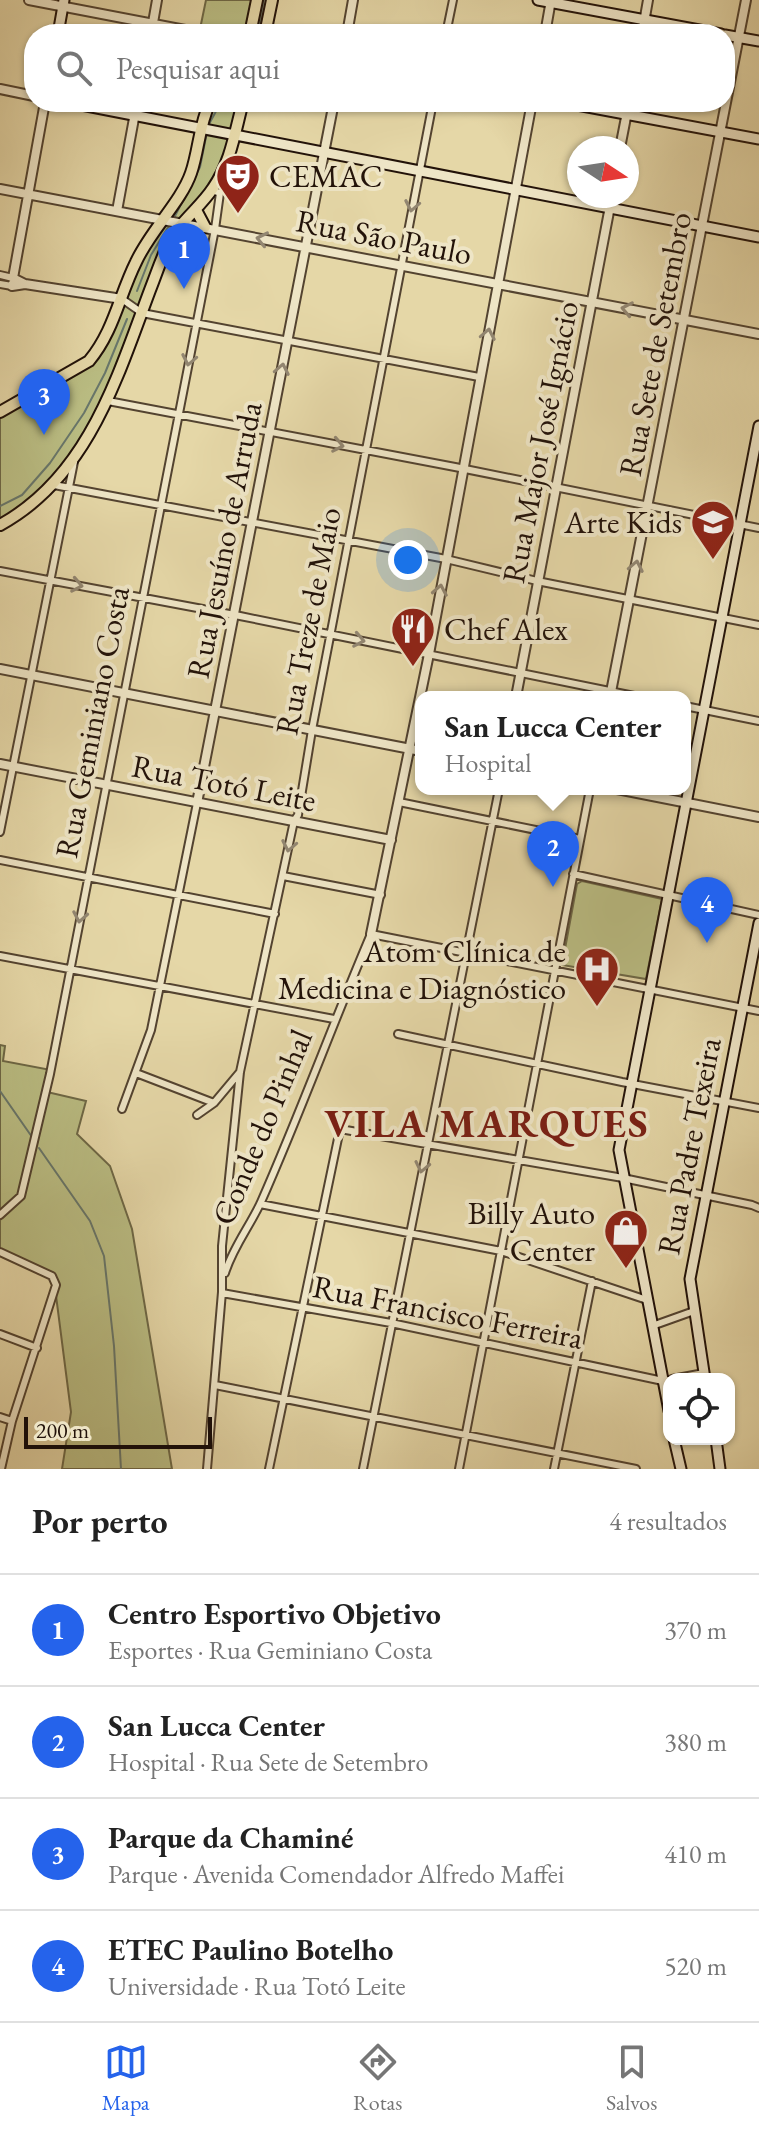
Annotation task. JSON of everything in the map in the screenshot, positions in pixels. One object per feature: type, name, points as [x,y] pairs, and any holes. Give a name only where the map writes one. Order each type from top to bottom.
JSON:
[{"type":"main road","points":[[252,24],[257,0]]},
{"type":"main road","points":[[267,24],[272,0]]},
{"type":"main road","points":[[538,0],[670,24]]},
{"type":"main road","points":[[60,24],[63,4]]},
{"type":"main road","points":[[735,36],[759,41]]},
{"type":"main road","points":[[115,112],[759,237]]},
{"type":"main road","points":[[0,412],[89,361],[108,335],[135,262],[187,184],[207,112]]},
{"type":"main road","points":[[0,525],[15,517],[54,485],[108,401],[168,243],[180,223],[196,210],[212,190],[228,160],[240,112]]},
{"type":"main road","points":[[611,112],[759,139]]},
{"type":"main road","points":[[196,210],[210,228]]},
{"type":"main road","points":[[691,779],[759,429]]},
{"type":"main road","points":[[666,1373],[652,1326],[619,1150],[688,795]]},
{"type":"main road","name":"Rua Padre Texeira","points":[[704,1373],[690,1279],[759,923]]},
{"type":"main road","points":[[675,1445],[681,1469]]},
{"type":"main road","points":[[717,1445],[720,1469]]},
{"type":"street","points":[[29,0],[158,24]]},
{"type":"street","points":[[153,23],[157,0]]},
{"type":"street","points":[[349,24],[353,0]]},
{"type":"street","points":[[448,24],[453,0]]},
{"type":"street","points":[[643,24],[648,0]]},
{"type":"street","name":"Rua Sete de Setembro","points":[[735,59],[746,0]]},
{"type":"street","points":[[547,24],[550,1]]},
{"type":"street","points":[[0,89],[24,94]]},
{"type":"street","points":[[12,282],[43,112]]},
{"type":"street","points":[[117,211],[135,112]]},
{"type":"street","name":"Rua Jesuíno de Arruda","points":[[122,1109],[151,1030],[161,987],[332,112]]},
{"type":"street","name":"Rua Treze de Maio","points":[[222,1293],[222,1246],[240,1072],[294,821],[298,815],[431,112]]},
{"type":"street","name":"Conde do Pinhal","points":[[421,691],[530,112]]},
{"type":"street","points":[[622,136],[627,112]]},
{"type":"street","name":"Rua Sete de Setembro","points":[[611,691],[726,112]]},
{"type":"street","name":"Rua São Paulo","points":[[0,189],[759,334]]},
{"type":"street","name":"Rua Geminiano Costa","points":[[0,1215],[21,1196],[50,1074],[196,324],[210,228],[220,196],[219,191],[212,190]]},
{"type":"street","name":"Rua Major José Ignácio","points":[[517,691],[610,209]]},
{"type":"street","points":[[0,275],[12,282]]},
{"type":"street","points":[[0,284],[12,282],[122,299],[142,313],[479,377]]},
{"type":"street","points":[[108,401],[759,528]]},
{"type":"street","points":[[0,832],[74,458]]},
{"type":"street","points":[[54,485],[446,559],[537,581],[759,625]]},
{"type":"street","points":[[0,571],[429,654],[597,691]]},
{"type":"street","points":[[0,669],[415,750]]},
{"type":"street","points":[[691,707],[759,721]]},
{"type":"street","name":"Conde do Pinhal","points":[[222,1293],[229,1262],[260,1204],[371,934],[415,717]]},
{"type":"street","name":"Rua Totó Leite","points":[[0,764],[391,840]]},
{"type":"street","points":[[363,1469],[498,795]]},
{"type":"street","points":[[459,1469],[589,795]]},
{"type":"street","points":[[647,795],[759,817]]},
{"type":"street","points":[[399,802],[580,839]]},
{"type":"street","points":[[0,860],[275,914]]},
{"type":"street","points":[[573,874],[759,915]]},
{"type":"street","points":[[283,876],[381,895]]},
{"type":"street","points":[[371,934],[759,1011]]},
{"type":"street","points":[[0,956],[334,1019]]},
{"type":"street","points":[[398,1034],[759,1108]]},
{"type":"street","points":[[197,1115],[214,1103],[240,1072]]},
{"type":"street","points":[[136,1073],[214,1103]]},
{"type":"street","points":[[269,1469],[340,1129],[623,1178],[759,1208]]},
{"type":"street","points":[[260,1204],[501,1251],[647,1300]]},
{"type":"street","points":[[0,1252],[52,1276],[56,1285],[12,1421],[1,1469]]},
{"type":"street","points":[[554,1469],[592,1281]]},
{"type":"street","points":[[207,1469],[222,1293]]},
{"type":"street","name":"Rua Francisco Ferreira","points":[[222,1293],[391,1323],[663,1379]]},
{"type":"street","points":[[652,1326],[694,1311]]},
{"type":"street","points":[[0,1334],[37,1348]]},
{"type":"street","points":[[215,1385],[636,1469]]},
{"type":"street","points":[[0,1417],[12,1421]]},
{"type":"green space","points":[[206,0],[254,0],[249,24],[201,24]]},
{"type":"green space","points":[[207,112],[240,112],[228,160],[168,243],[108,401],[54,485],[0,525],[0,412],[89,361],[135,262],[187,184]]},
{"type":"green space","points":[[582,881],[662,899],[646,979],[562,965],[577,884]]},
{"type":"green space","points":[[0,1045],[5,1046],[3,1061],[51,1070],[47,1092],[86,1101],[77,1134],[110,1166],[132,1229],[172,1469],[62,1469],[71,1412],[54,1280],[0,1254],[0,1220],[22,1198],[0,1212]]},
{"type":"waterway","points":[[260,24],[264,0]]},
{"type":"waterway","points":[[208,126],[216,112]]},
{"type":"waterway","points":[[174,218],[200,167],[207,132]]},
{"type":"waterway","points":[[137,291],[151,255],[170,224]]},
{"type":"waterway","points":[[0,506],[22,495],[50,463],[84,413],[105,373],[127,319]]},
{"type":"waterway","points":[[0,1091],[32,1137]]},
{"type":"waterway","points":[[39,1148],[90,1221],[104,1256],[114,1346],[121,1469]]},
{"type":"place","name":"CEMAC","points":[[238,215]]},
{"type":"place","name":"Centro Esportivo Objetivo","points":[[184,289]]},
{"type":"place","name":"Parque da Chaminé","points":[[44,435]]},
{"type":"place","name":"Arte Kids","points":[[713,561]]},
{"type":"place","name":"Chef Alex","points":[[413,668]]},
{"type":"place","name":"San Lucca Center","points":[[553,887]]},
{"type":"place","name":"ETEC Paulino Botelho","points":[[707,943]]},
{"type":"place","name":"Atom Clínica de Medicina e Diagnóstico","points":[[597,1008]]},
{"type":"place","name":"Billy Auto Center","points":[[626,1270]]},
{"type":"district","name":"VILA MARQUES","points":[[487,1123]]}]
